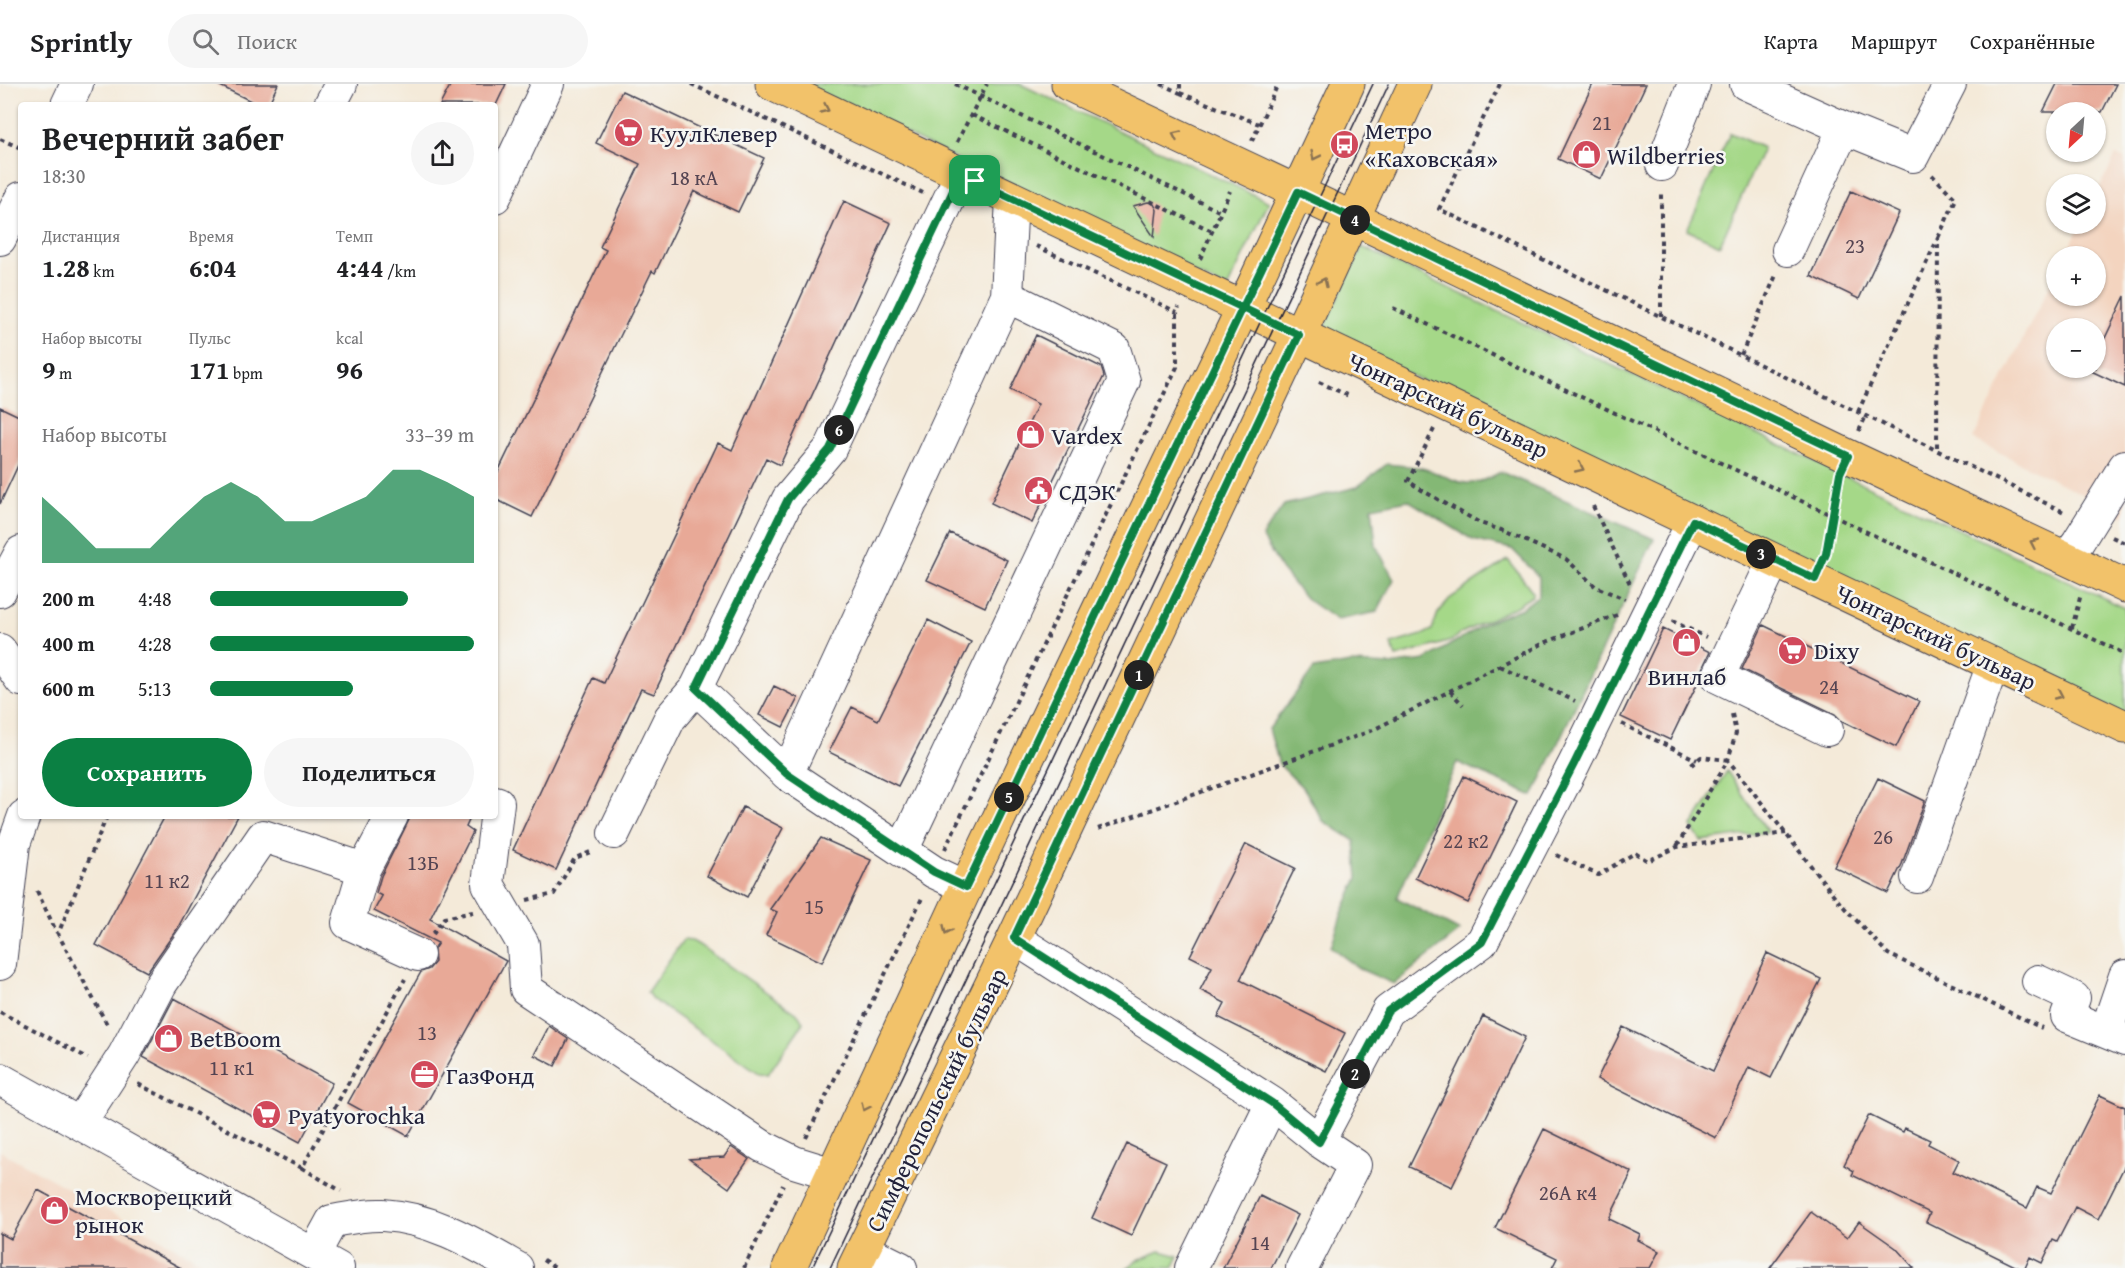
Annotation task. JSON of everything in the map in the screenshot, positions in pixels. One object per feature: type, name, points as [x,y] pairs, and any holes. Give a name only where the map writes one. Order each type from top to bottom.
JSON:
[{"type":"main road","name":"Чонгарский бульвар","points":[[772,84],[2125,726]]},
{"type":"main road","points":[[1068,84],[2125,586]]},
{"type":"main road","points":[[789,1268],[966,887],[1348,84]]},
{"type":"main road","name":"Симферопольский бульвар","points":[[859,1258],[1014,938],[1415,84]]},
{"type":"street","points":[[68,102],[77,84]]},
{"type":"street","points":[[332,102],[341,84]]},
{"type":"street","points":[[498,191],[549,84]]},
{"type":"street","points":[[1662,165],[1694,84]]},
{"type":"street","points":[[1746,84],[1913,156],[1950,84]]},
{"type":"street","points":[[1788,250],[1845,128]]},
{"type":"street","points":[[614,833],[670,718],[696,688],[788,499],[830,449],[953,170]]},
{"type":"street","points":[[787,774],[1007,296],[1012,198]]},
{"type":"street","points":[[0,239],[18,204]]},
{"type":"street","points":[[902,851],[1124,381],[1114,349],[1007,296]]},
{"type":"street","points":[[2066,558],[2078,543],[2125,466]]},
{"type":"street","points":[[1319,1142],[1388,1011],[1482,942],[1693,521]]},
{"type":"street","points":[[0,591],[18,558]]},
{"type":"street","points":[[1774,560],[1718,677],[1827,730]]},
{"type":"street","points":[[0,650],[18,676]]},
{"type":"street","points":[[1917,877],[1993,664]]},
{"type":"street","points":[[696,688],[787,774],[934,872],[966,887]]},
{"type":"street","points":[[0,964],[14,844],[23,819]]},
{"type":"street","points":[[390,819],[364,869],[348,923],[418,955]]},
{"type":"street","points":[[496,819],[488,884],[524,944],[526,989],[762,1146],[794,1162],[833,1174]]},
{"type":"street","points":[[80,1124],[126,1070],[161,984],[271,826],[364,869]]},
{"type":"street","points":[[1014,938],[1272,1103],[1319,1142],[1354,1165],[1302,1268]]},
{"type":"street","points":[[2038,981],[2074,998],[2067,1016],[2116,1036],[2125,976]]},
{"type":"street","points":[[0,1079],[326,1261],[332,1221],[383,1215],[429,1223],[468,1240],[518,1268]]},
{"type":"street","points":[[1191,1268],[1272,1103]]},
{"type":"street","points":[[859,1258],[901,1268]]},
{"type":"path","points":[[955,84],[1221,212]]},
{"type":"path","points":[[953,170],[972,115],[987,84]]},
{"type":"path","points":[[1161,84],[1259,124]]},
{"type":"path","points":[[1180,84],[1180,93]]},
{"type":"path","points":[[1190,283],[1278,84]]},
{"type":"path","points":[[1500,84],[1439,209],[1741,354],[2125,543]]},
{"type":"path","points":[[972,115],[1212,231]]},
{"type":"path","points":[[0,138],[18,147]]},
{"type":"path","points":[[1858,412],[1956,199],[1913,156]]},
{"type":"path","points":[[1661,316],[1662,165]]},
{"type":"path","points":[[1938,238],[1938,451]]},
{"type":"path","points":[[1741,354],[1788,250]]},
{"type":"path","points":[[1393,308],[2125,654]]},
{"type":"path","points":[[744,1268],[1177,367],[1177,312]]},
{"type":"path","points":[[1319,381],[1350,397]]},
{"type":"path","points":[[1815,579],[1826,554],[1840,473],[1866,416]]},
{"type":"path","points":[[1434,429],[1408,480],[1480,523],[1504,531],[1566,560],[1596,587],[1629,601]]},
{"type":"path","points":[[1593,506],[1635,596]]},
{"type":"path","points":[[1091,831],[1371,731],[1544,644],[1619,614]]},
{"type":"path","points":[[1669,619],[1731,649]]},
{"type":"path","points":[[1677,847],[1728,760],[1736,733],[1726,681]]},
{"type":"path","points":[[1450,691],[1463,705]]},
{"type":"path","points":[[1689,767],[1701,757],[1728,760],[1840,903],[1888,954],[2049,1031]]},
{"type":"path","points":[[106,819],[58,934],[126,1070]]},
{"type":"path","points":[[1532,844],[1598,875],[1635,853],[1648,861],[1677,847],[1787,833]]},
{"type":"path","points":[[0,1012],[126,1070],[302,1168],[418,955],[444,918],[554,894],[575,858]]},
{"type":"shaded area","points":[[2116,155],[2125,159],[2125,516],[1973,439],[2046,293],[2046,306],[2106,306],[2106,246],[2070,246],[2076,234],[2106,234],[2106,175]]},
{"type":"shaded area","name":"Москворецкий рынок","points":[[0,1151],[214,1268],[0,1268]]},
{"type":"green space","points":[[802,84],[1020,84],[1269,202],[1227,289]]},
{"type":"green space","points":[[1730,133],[1763,148],[1720,245],[1687,230]]},
{"type":"green space","points":[[1362,247],[2125,608],[2125,715],[1322,333]]},
{"type":"green space","points":[[1387,464],[1420,468],[1469,483],[1478,482],[1501,472],[1654,539],[1533,796],[1457,762],[1397,898],[1460,931],[1394,984],[1360,969],[1331,947],[1342,913],[1358,878],[1355,841],[1323,821],[1305,790],[1279,764],[1269,729],[1314,669],[1351,663],[1390,665],[1425,660],[1488,622],[1522,608],[1539,595],[1539,577],[1512,549],[1473,540],[1408,500],[1372,507],[1376,546],[1394,579],[1377,612],[1337,620],[1305,598],[1281,569],[1262,536],[1284,505],[1357,487]]},
{"type":"green space","points":[[1508,560],[1533,592],[1532,596],[1515,607],[1459,634],[1451,641],[1396,657],[1391,644],[1432,630],[1438,613],[1452,597]]},
{"type":"green space","points":[[1727,771],[1768,832],[1701,841],[1691,827]]},
{"type":"green space","points":[[683,940],[699,945],[799,1015],[803,1022],[801,1026],[768,1074],[759,1073],[652,999],[647,992]]},
{"type":"green space","points":[[1160,1251],[1179,1256],[1173,1268],[1127,1268],[1138,1260]]},
{"type":"building","points":[[216,84],[278,84],[269,102],[253,102]]},
{"type":"building","points":[[451,84],[506,84],[497,102],[442,102]]},
{"type":"building","points":[[1593,84],[1646,84],[1601,179],[1558,159]]},
{"type":"building","points":[[2057,84],[2116,84],[2106,104],[2106,102],[2048,102]]},
{"type":"building","points":[[622,91],[764,158],[738,212],[694,191],[655,273],[652,271],[532,517],[498,500],[498,472],[606,250],[600,247],[640,164],[596,143]]},
{"type":"building","points":[[1851,191],[1899,213],[1859,299],[1811,276]]},
{"type":"building","points":[[844,201],[891,223],[780,465],[766,458],[654,694],[641,689],[556,870],[513,850],[593,678],[604,683],[718,443],[732,450]]},
{"type":"building","points":[[1148,202],[1154,204],[1157,210],[1154,237],[1133,206]]},
{"type":"building","points":[[2125,296],[2125,387],[2106,378],[2106,336]]},
{"type":"building","points":[[1036,335],[1101,367],[1104,376],[1032,523],[991,503],[1038,404],[1010,390]]},
{"type":"building","points":[[0,407],[18,416],[18,465],[0,504]]},
{"type":"building","points":[[950,533],[1007,560],[985,607],[927,580]]},
{"type":"building","points":[[928,620],[971,642],[898,786],[829,752],[852,707],[878,720]]},
{"type":"building","points":[[1763,625],[1919,701],[1896,747],[1842,721],[1835,714],[1742,669]]},
{"type":"building","points":[[1663,629],[1710,652],[1670,740],[1621,717]]},
{"type":"building","points":[[774,686],[798,698],[783,727],[759,715]]},
{"type":"building","points":[[1464,776],[1517,802],[1468,903],[1415,878]]},
{"type":"building","points":[[1878,778],[1925,801],[1902,864],[1888,893],[1834,867]]},
{"type":"building","points":[[743,807],[783,828],[747,897],[707,876]]},
{"type":"building","points":[[163,819],[236,819],[177,929],[147,972],[96,945]]},
{"type":"building","points":[[410,819],[470,819],[466,827],[473,832],[430,919],[506,961],[408,1136],[348,1103],[421,972],[429,969],[435,962],[434,949],[438,943],[374,911],[382,896],[376,893],[381,876]]},
{"type":"building","points":[[821,838],[871,860],[822,962],[766,935],[777,912],[770,909]]},
{"type":"building","points":[[1246,844],[1295,868],[1240,980],[1345,1033],[1326,1071],[1218,1017],[1225,1003],[1200,990],[1212,967],[1190,956]]},
{"type":"building","points":[[1767,953],[1821,979],[1771,1078],[1749,1067],[1716,1138],[1597,1079],[1623,1027],[1713,1071]]},
{"type":"building","points":[[174,998],[332,1083],[300,1142],[143,1057]]},
{"type":"building","points":[[1483,1016],[1525,1037],[1452,1187],[1409,1167]]},
{"type":"building","points":[[549,1026],[568,1039],[555,1066],[534,1055]]},
{"type":"building","points":[[2100,1095],[2125,1107],[2125,1165],[2098,1219],[2075,1207],[2057,1242],[2053,1240],[2042,1263],[2030,1257],[2025,1268],[2019,1268],[1926,1222],[1930,1213],[1852,1175],[1854,1171],[1844,1165],[1869,1115],[1903,1132],[1905,1128],[1930,1140],[1928,1144],[1959,1160],[1953,1172],[2027,1208],[2037,1187],[2051,1193]]},
{"type":"building","points":[[1544,1129],[1632,1172],[1609,1219],[1640,1234],[1638,1240],[1659,1251],[1650,1268],[1552,1268],[1557,1258],[1495,1228]]},
{"type":"building","points":[[1127,1144],[1166,1162],[1131,1236],[1092,1218]]},
{"type":"building","points":[[731,1147],[749,1159],[729,1188],[689,1159],[724,1157]]},
{"type":"building","points":[[38,1190],[181,1268],[0,1268],[0,1233],[11,1239]]},
{"type":"building","points":[[1260,1196],[1298,1215],[1271,1268],[1223,1268]]},
{"type":"building","points":[[1811,1212],[1847,1238],[1859,1222],[1896,1248],[1914,1268],[1770,1268]]},
{"type":"tram line","points":[[812,1268],[1373,84]]},
{"type":"tram line","points":[[830,1268],[1389,84]]},
{"type":"place","name":"КуулКлевер","points":[[629,133]]},
{"type":"place","name":"Метро «Каховская»","points":[[1344,144]]},
{"type":"place","name":"Wildberries","points":[[1586,155]]},
{"type":"place","name":"Vardex","points":[[1030,435]]},
{"type":"place","name":"СДЭК","points":[[1038,491]]},
{"type":"place","name":"Винлаб","points":[[1687,643]]},
{"type":"place","name":"Dixy","points":[[1793,650]]},
{"type":"place","name":"BetBoom","points":[[169,1038]]},
{"type":"place","name":"ГазФонд","points":[[425,1075]]},
{"type":"place","name":"Pyatyorochka","points":[[267,1115]]},
{"type":"place","name":"Москворецкий рынок","points":[[54,1210]]},
{"type":"route","points":[[975,181],[961,174],[830,449],[788,499],[696,688],[787,774],[934,872],[966,887],[1243,308],[1298,192],[1848,456],[1840,473],[1826,554],[1815,579],[1693,521],[1574,764],[1482,942],[1388,1011],[1319,1142],[1272,1103],[1014,938],[1299,335],[1261,316],[1243,308],[975,181]]}]
